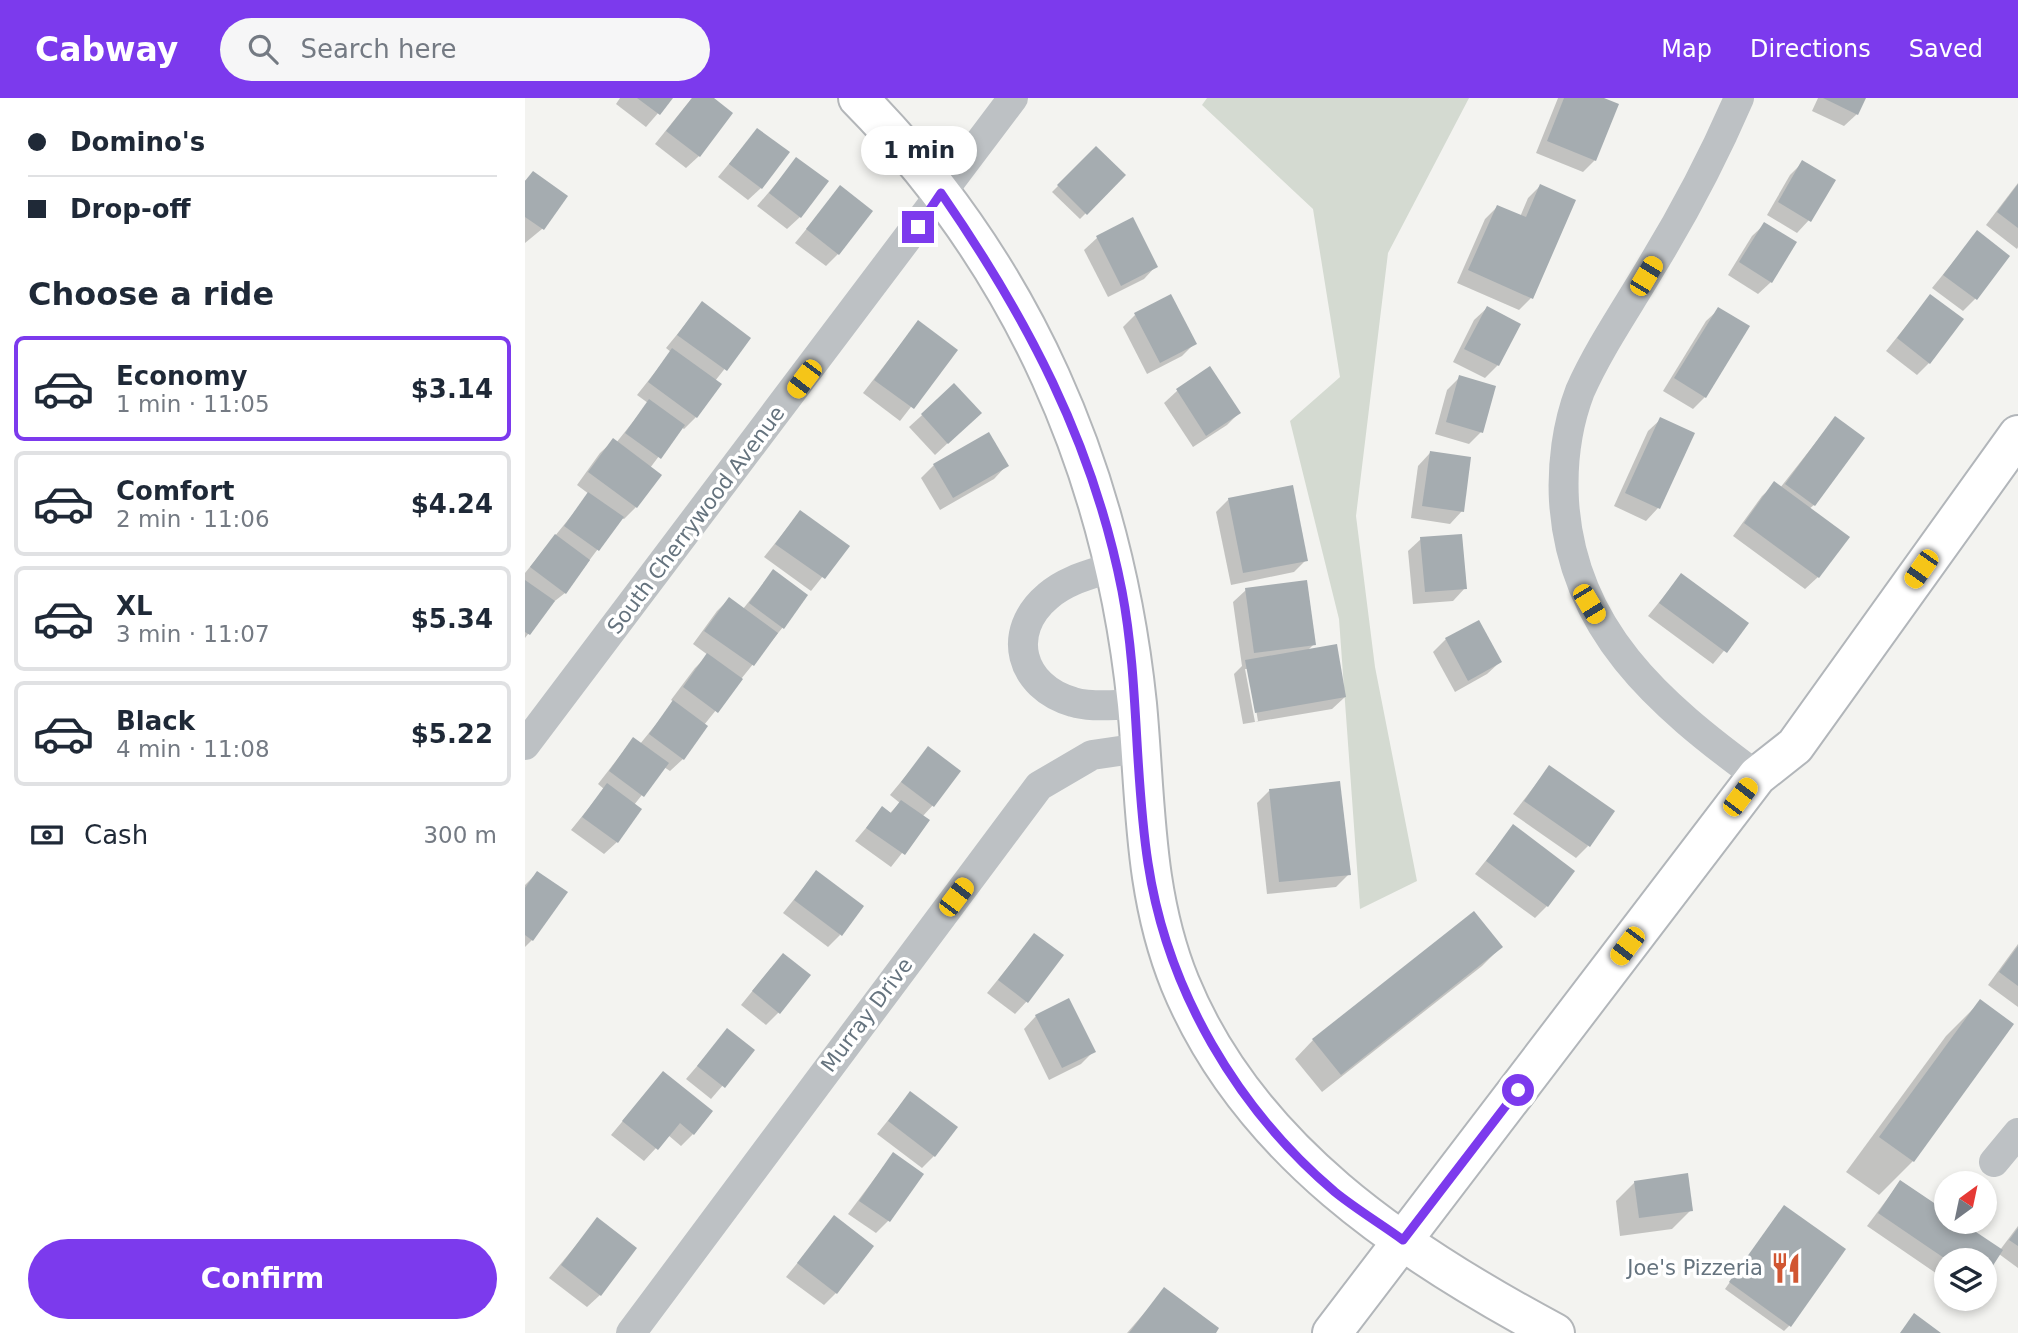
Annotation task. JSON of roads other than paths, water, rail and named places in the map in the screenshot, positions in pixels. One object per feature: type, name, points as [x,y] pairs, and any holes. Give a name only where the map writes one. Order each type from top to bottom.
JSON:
[{"type":"main road","points":[[858,98],[941,193],[991,264],[1041,358],[1069,419],[1097,498],[1116,566],[1137,705],[1148,862],[1165,940],[1181,986],[1207,1034],[1249,1100],[1297,1156],[1336,1193],[1468,1283],[1555,1333]]},
{"type":"main road","points":[[1332,1333],[1757,776],[1795,746],[2018,435]]},
{"type":"street","name":"South Cherrywood Avenue","points":[[525,745],[1013,98]]},
{"type":"street","points":[[1739,98],[1723,136],[1673,231],[1584,385],[1568,438],[1563,483],[1566,527],[1575,570],[1589,604],[1616,649],[1645,684],[1757,776]]},
{"type":"street","points":[[1116,566],[1072,581],[1048,596],[1032,614],[1023,638],[1024,657],[1032,676],[1047,692],[1075,703],[1137,705]]},
{"type":"street","name":"Murray Drive","points":[[631,1333],[1039,786],[1093,755],[1140,748]]},
{"type":"street","points":[[1994,1162],[2018,1133]]},
{"type":"place","name":"Joe's Pizzeria","points":[[1786,1268]]}]
